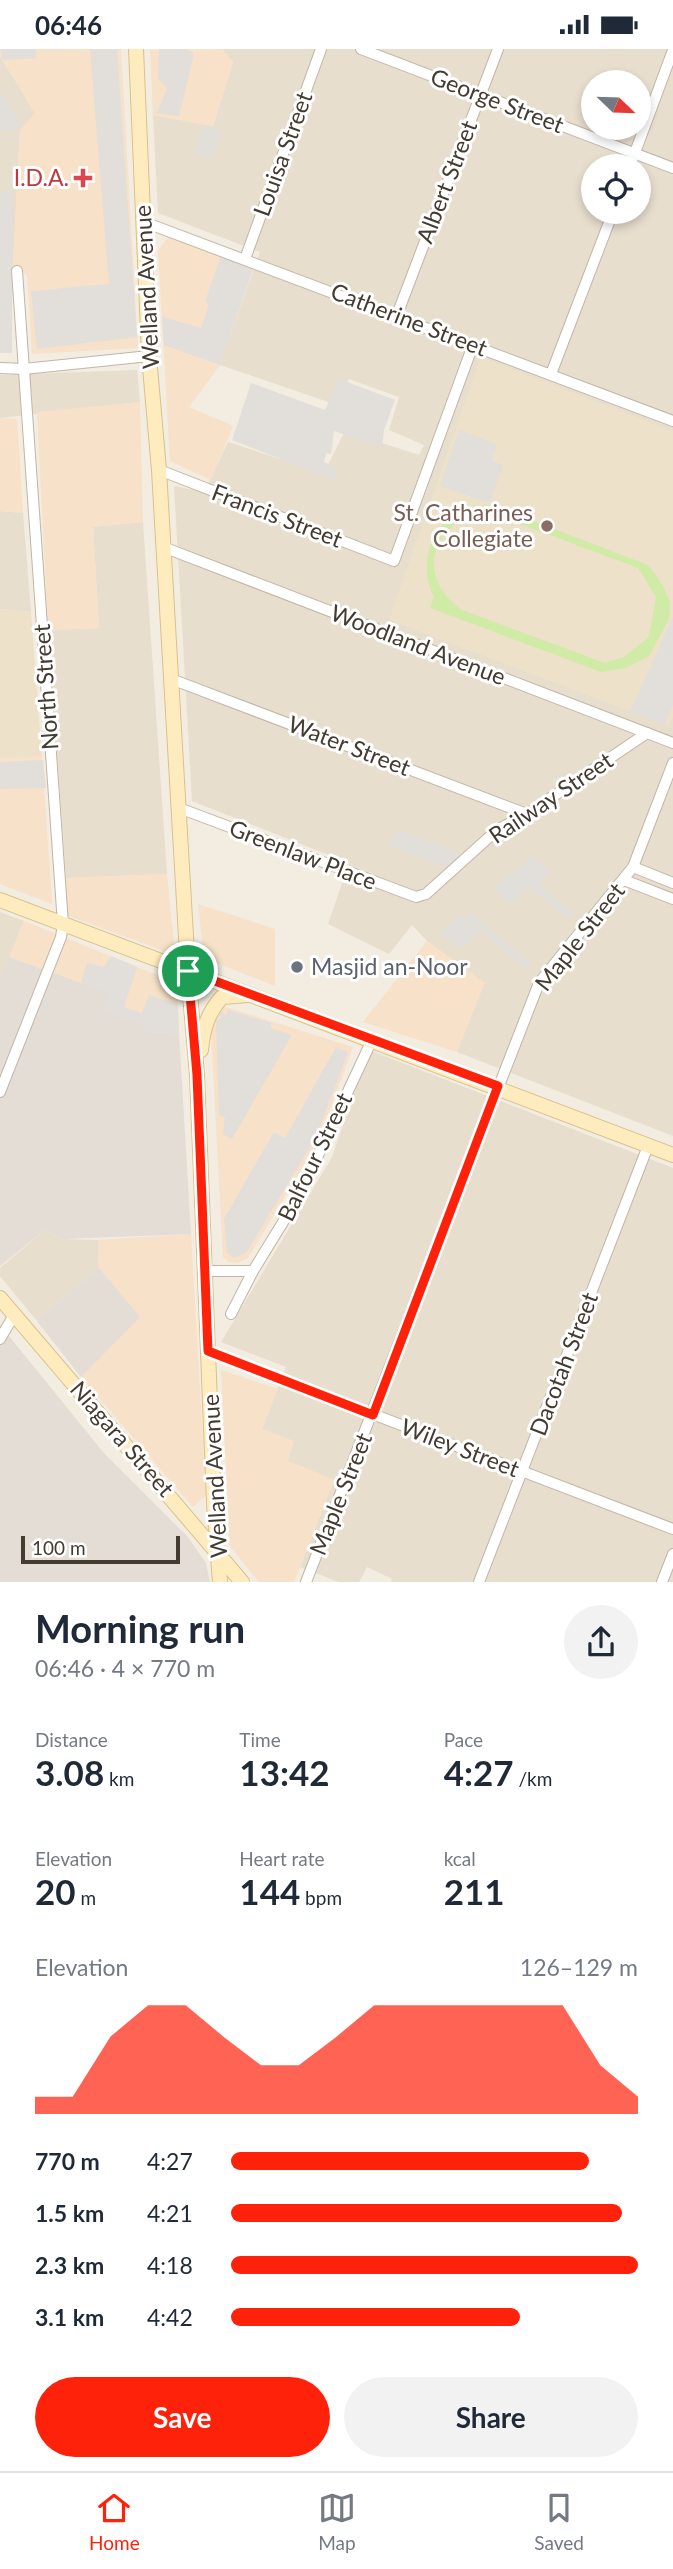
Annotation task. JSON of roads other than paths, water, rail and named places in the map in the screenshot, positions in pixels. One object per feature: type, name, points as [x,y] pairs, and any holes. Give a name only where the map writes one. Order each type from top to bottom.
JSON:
[{"type":"main road","name":"Welland Avenue","points":[[136,49],[149,356],[159,470],[188,971],[197,1075],[214,1503],[220,1582]]},
{"type":"main road","points":[[0,900],[498,1086],[673,1155]]},
{"type":"main road","points":[[197,1075],[203,1032],[212,1008],[222,997],[255,994]]},
{"type":"main road","name":"Niagara Street","points":[[0,1298],[242,1582]]},
{"type":"street","name":"Louisa Street","points":[[245,258],[321,49]]},
{"type":"street","name":"George Street","points":[[361,49],[635,154]]},
{"type":"street","name":"Albert Street","points":[[397,315],[498,49]]},
{"type":"street","points":[[635,154],[673,50]]},
{"type":"street","name":"George Street","points":[[651,160],[673,168]]},
{"type":"street","name":"Catherine Street","points":[[144,222],[673,421]]},
{"type":"street","points":[[551,374],[607,224]]},
{"type":"street","name":"North Street","points":[[0,1092],[61,937],[62,924],[18,271]]},
{"type":"street","name":"Francis Street","points":[[159,470],[394,561],[473,345]]},
{"type":"street","points":[[0,368],[24,369],[149,356]]},
{"type":"street","name":"Woodland Avenue","points":[[163,547],[673,743]]},
{"type":"street","name":"Water Street","points":[[171,678],[527,814]]},
{"type":"street","name":"Railway Street","points":[[426,894],[497,830],[527,814],[648,733]]},
{"type":"street","name":"Maple Street","points":[[306,1582],[539,983],[633,867],[673,763]]},
{"type":"street","name":"Greenlaw Place","points":[[179,809],[416,897],[426,894]]},
{"type":"street","points":[[633,867],[673,883]]},
{"type":"street","points":[[624,880],[673,899]]},
{"type":"street","name":"Balfour Street","points":[[231,1314],[253,1271],[299,1196],[372,1040]]},
{"type":"street","name":"Dacotah Street","points":[[479,1582],[648,1146]]},
{"type":"street","points":[[205,1271],[253,1271]]},
{"type":"street","points":[[0,1339],[15,1315]]},
{"type":"street","name":"Wiley Street","points":[[208,1351],[673,1529]]},
{"type":"street","points":[[662,1582],[673,1554]]},
{"type":"place","name":"I.D.A.","points":[[83,178]]},
{"type":"place","name":"St. Catharines Collegiate","points":[[547,526]]},
{"type":"place","name":"Masjid an-Noor","points":[[297,967]]}]
